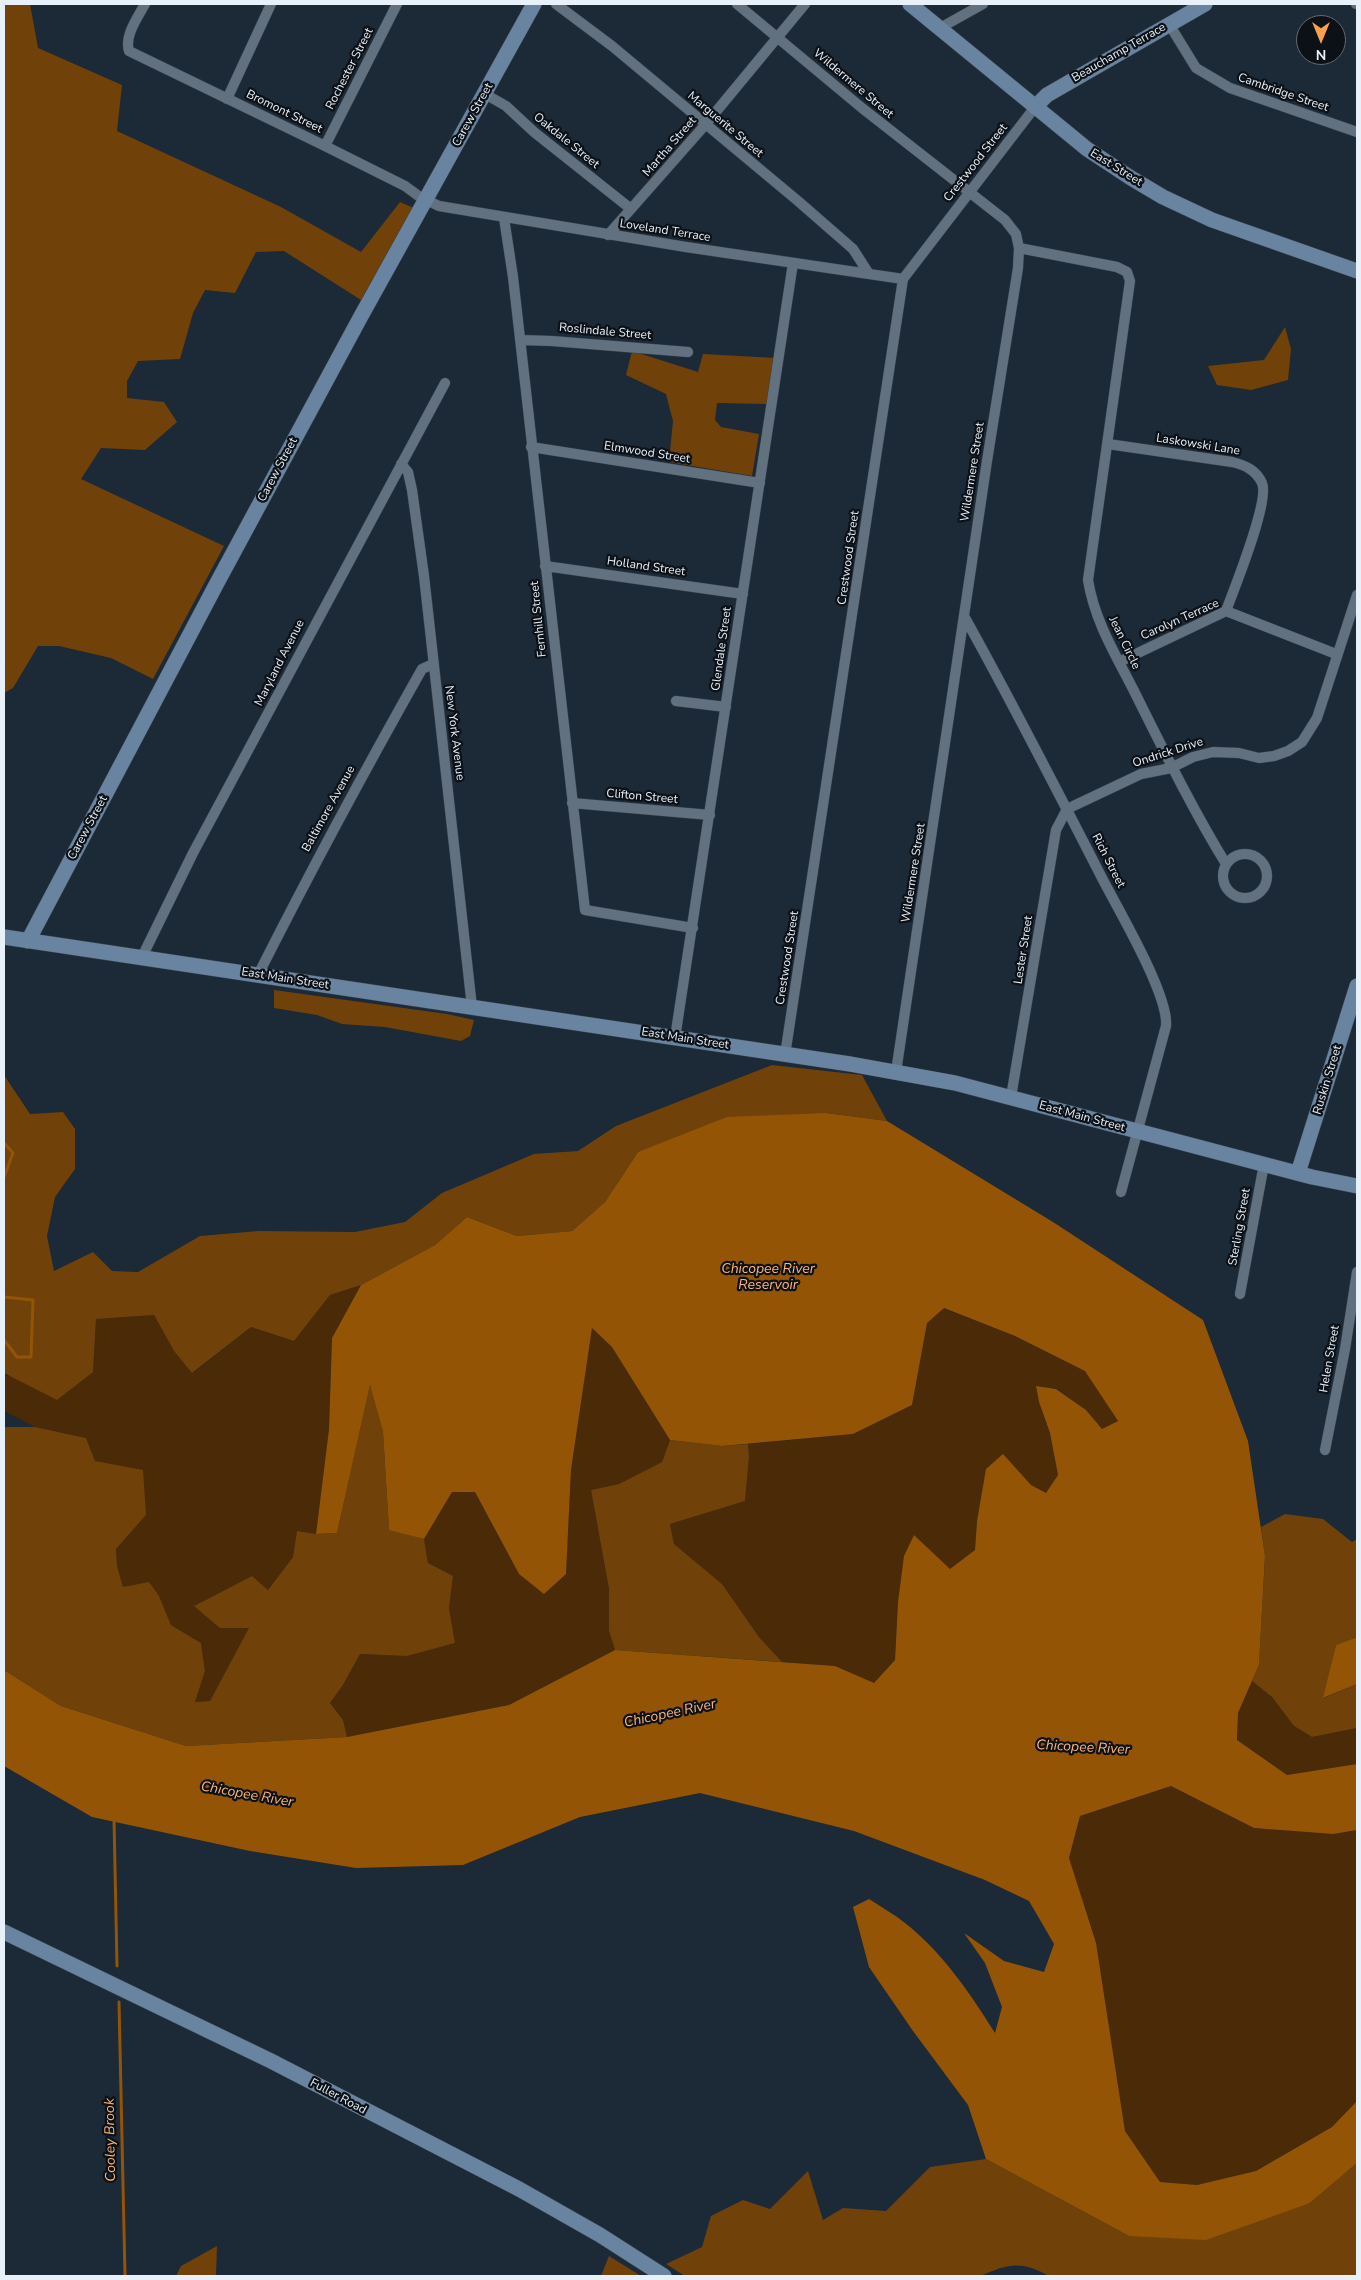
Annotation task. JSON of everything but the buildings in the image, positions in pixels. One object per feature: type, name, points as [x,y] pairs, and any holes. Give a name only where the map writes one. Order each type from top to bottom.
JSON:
[{"type":"main road","name":"Carew Street","points":[[28,941],[216,584],[534,4]]},
{"type":"main road","name":"East Street","points":[[910,4],[1087,150],[1163,197],[1212,220],[1342,264],[1357,271]]},
{"type":"main road","name":"Beauchamp Terrace","points":[[1035,106],[1047,95],[1205,4]]},
{"type":"main road","name":"East Main Street","points":[[4,938],[142,957],[896,1072],[955,1083],[1298,1174],[1357,1186]]},
{"type":"main road","name":"Ruskin Street","points":[[1298,1174],[1357,986]]},
{"type":"main road","name":"Fuller Road","points":[[4,1932],[271,2061],[519,2189],[576,2221],[664,2276]]},
{"type":"street","name":"Bromont Street","points":[[145,4],[130,34],[127,45],[129,51],[405,186],[425,200]]},
{"type":"street","points":[[226,98],[271,4]]},
{"type":"street","name":"Rochester Street","points":[[325,146],[397,4]]},
{"type":"street","name":"Marguerite Street","points":[[556,4],[612,46],[853,249],[869,274]]},
{"type":"street","name":"Wildermere Street","points":[[738,4],[862,108],[1005,220],[1016,234],[1019,248],[1015,290],[896,1072]]},
{"type":"street","name":"Martha Street","points":[[608,235],[705,125],[805,4]]},
{"type":"street","points":[[940,28],[983,4]]},
{"type":"street","name":"Cambridge Street","points":[[1170,24],[1196,68],[1230,88],[1357,132]]},
{"type":"street","name":"Oakdale Street","points":[[485,94],[506,106],[534,132],[631,209]]},
{"type":"street","name":"Crestwood Street","points":[[785,1054],[903,279],[967,192],[998,156],[1035,106]]},
{"type":"street","name":"Loveland Terrace","points":[[425,200],[439,206],[504,218],[903,279]]},
{"type":"street","name":"Fernhill Street","points":[[504,218],[520,340],[585,910],[693,928]]},
{"type":"street","name":"Jean Circle","points":[[1019,248],[1117,267],[1127,272],[1130,281],[1130,291],[1088,580],[1092,602],[1104,635],[1171,768],[1226,864],[1223,873],[1224,882],[1232,894],[1241,897],[1250,897],[1262,890],[1267,873],[1263,863],[1258,858],[1251,854],[1241,854],[1234,856],[1226,864]]},
{"type":"street","name":"Glendale Street","points":[[675,1038],[793,263]]},
{"type":"street","name":"Roslindale Street","points":[[520,340],[688,352]]},
{"type":"street","name":"Maryland Avenue","points":[[142,957],[193,853],[445,383]]},
{"type":"street","name":"Laskowski Lane","points":[[1108,444],[1232,462],[1245,466],[1256,473],[1263,485],[1264,496],[1226,611]]},
{"type":"street","name":"Elmwood Street","points":[[531,447],[760,483]]},
{"type":"street","name":"New York Avenue","points":[[401,464],[408,472],[412,490],[447,770],[472,1007]]},
{"type":"street","name":"Holland Street","points":[[545,566],[743,594]]},
{"type":"street","name":"Ondrick Drive","points":[[1067,809],[1141,774],[1171,768],[1193,757],[1213,752],[1239,752],[1266,758],[1288,751],[1302,742],[1317,718],[1336,654],[1357,595]]},
{"type":"street","name":"Carolyn Terrace","points":[[1119,662],[1226,611],[1336,654]]},
{"type":"street","name":"Rich Street","points":[[964,616],[1020,718],[1139,949],[1166,1010],[1166,1026],[1121,1192]]},
{"type":"street","name":"Baltimore Avenue","points":[[258,975],[316,860],[375,751],[422,669],[433,664]]},
{"type":"street","points":[[676,701],[726,707]]},
{"type":"street","name":"Clifton Street","points":[[572,803],[710,815]]},
{"type":"street","name":"Lester Street","points":[[1011,1098],[1049,865],[1056,830],[1067,809]]},
{"type":"street","name":"Sterling Street","points":[[1240,1294],[1264,1164]]},
{"type":"street","name":"Helen Street","points":[[1325,1450],[1345,1348],[1357,1272]]},
{"type":"shaded area","points":[[4,4],[30,4],[38,48],[122,85],[117,131],[281,207],[361,252],[400,202],[414,208],[361,300],[284,251],[256,252],[235,293],[205,290],[193,313],[180,359],[138,361],[127,381],[127,398],[164,402],[177,422],[145,450],[101,448],[81,479],[224,546],[153,679],[111,658],[59,646],[38,646],[13,688],[4,693]]},
{"type":"shaded area","points":[[1285,327],[1291,349],[1288,380],[1251,390],[1217,385],[1208,366],[1264,360]]},
{"type":"shaded area","points":[[632,351],[698,372],[703,354],[776,358],[767,404],[717,403],[715,420],[721,427],[759,434],[752,476],[669,462],[673,421],[666,394],[626,375]]},
{"type":"shaded area","points":[[274,990],[447,1014],[474,1020],[470,1036],[461,1041],[385,1027],[342,1024],[317,1015],[274,1008]]},
{"type":"shaded area","points":[[772,1065],[862,1075],[887,1121],[826,1113],[638,1152],[605,1202],[572,1231],[517,1236],[467,1217],[435,1245],[361,1285],[330,1295],[294,1341],[251,1327],[192,1373],[174,1351],[154,1315],[96,1319],[93,1372],[57,1400],[4,1373],[4,1075],[30,1114],[63,1112],[75,1129],[75,1169],[55,1197],[47,1236],[54,1271],[93,1252],[112,1271],[138,1272],[200,1236],[259,1231],[355,1232],[405,1222],[442,1193],[534,1154],[578,1151],[616,1126]]},
{"type":"shaded area","points":[[361,1285],[332,1338],[329,1429],[316,1534],[297,1531],[293,1557],[268,1590],[252,1576],[194,1606],[250,1627],[210,1701],[195,1702],[205,1671],[201,1643],[171,1625],[159,1596],[123,1587],[117,1566],[116,1549],[146,1515],[95,1461],[86,1438],[35,1427],[4,1411],[4,1373],[7,1376],[93,1372],[96,1319],[154,1315],[174,1351],[193,1373],[251,1327],[294,1341],[330,1295]]},
{"type":"shaded area","points":[[943,1308],[1015,1336],[1086,1371],[1118,1421],[1102,1429],[1086,1410],[1057,1389],[1036,1386],[1039,1402],[1050,1433],[1058,1475],[1046,1494],[1031,1485],[1003,1455],[987,1469],[977,1521],[975,1550],[950,1570],[914,1535],[898,1602],[895,1660],[874,1684],[835,1666],[782,1662],[759,1637],[722,1584],[674,1544],[670,1524],[745,1501],[749,1457],[748,1444],[853,1434],[912,1405],[927,1322]]},
{"type":"shaded area","points":[[592,1327],[612,1347],[670,1440],[662,1462],[619,1484],[591,1490],[609,1589],[609,1631],[615,1650],[509,1705],[347,1737],[343,1720],[330,1703],[343,1685],[360,1654],[407,1656],[455,1643],[449,1608],[453,1576],[428,1563],[424,1539],[452,1492],[475,1492],[519,1574],[566,1574],[571,1470]]},
{"type":"shaded area","points":[[370,1384],[383,1432],[389,1529],[424,1539],[428,1563],[453,1576],[449,1608],[455,1643],[407,1656],[360,1654],[343,1685],[330,1703],[343,1720],[347,1737],[186,1746],[61,1706],[4,1670],[4,1427],[35,1427],[86,1438],[95,1461],[143,1470],[146,1515],[116,1549],[117,1566],[123,1587],[149,1582],[159,1596],[171,1625],[201,1643],[205,1671],[195,1702],[210,1701],[249,1628],[220,1628],[194,1606],[252,1576],[268,1590],[293,1557],[297,1531],[316,1534],[337,1533]]},
{"type":"shaded area","points":[[670,1440],[722,1446],[748,1444],[749,1457],[745,1501],[670,1524],[674,1544],[722,1584],[759,1637],[782,1662],[615,1650],[609,1631],[609,1589],[591,1490],[619,1484],[662,1462]]},
{"type":"shaded area","points":[[1285,1514],[1323,1519],[1352,1542],[1357,1539],[1357,1637],[1336,1645],[1324,1698],[1357,1684],[1357,1728],[1312,1737],[1294,1726],[1272,1697],[1252,1681],[1259,1665],[1265,1557],[1261,1527]]},
{"type":"shaded area","points":[[1252,1681],[1272,1697],[1294,1726],[1312,1737],[1357,1728],[1357,1764],[1287,1775],[1237,1740],[1238,1713]]},
{"type":"shaded area","points":[[1171,1786],[1254,1828],[1333,1834],[1357,1830],[1357,2101],[1332,2127],[1256,2171],[1197,2185],[1160,2182],[1125,2131],[1113,2055],[1069,1858],[1080,1816]]},
{"type":"shaded area","points":[[986,2159],[1129,2236],[1310,2203],[1357,2163],[1357,2276],[1049,2276],[1030,2268],[1014,2266],[980,2276],[685,2276],[666,2264],[702,2247],[711,2216],[743,2200],[770,2209],[808,2171],[823,2220],[843,2208],[886,2211],[930,2167]]},
{"type":"shaded area","points":[[217,2246],[216,2276],[176,2276],[181,2266]]},
{"type":"shaded area","points":[[609,2256],[641,2276],[601,2276]]},
{"type":"water","name":"Chicopee River Reservoir","points":[[826,1113],[887,1121],[1053,1222],[1203,1320],[1248,1441],[1265,1556],[1259,1665],[1238,1713],[1237,1740],[1287,1775],[1357,1764],[1357,1830],[1333,1834],[1254,1828],[1171,1786],[1080,1816],[1069,1858],[1096,1943],[1125,2131],[1160,2182],[1197,2185],[1256,2171],[1332,2127],[1357,2101],[1357,2163],[1310,2203],[1206,2240],[1129,2236],[986,2159],[968,2105],[913,2031],[869,1967],[853,1907],[869,1899],[918,1934],[954,1974],[976,2003],[995,2033],[1002,2007],[985,1963],[964,1933],[1004,1961],[1044,1972],[1054,1944],[1029,1901],[985,1880],[854,1831],[700,1793],[580,1817],[463,1865],[356,1868],[250,1851],[92,1817],[4,1766],[4,1670],[61,1706],[186,1746],[347,1737],[509,1705],[615,1650],[835,1666],[874,1683],[895,1660],[898,1602],[904,1556],[914,1535],[950,1569],[975,1550],[977,1521],[986,1469],[1003,1454],[1031,1485],[1046,1493],[1058,1475],[1050,1433],[1039,1402],[1036,1386],[1056,1389],[1086,1410],[1102,1429],[1118,1421],[1085,1371],[1015,1336],[944,1308],[927,1323],[912,1405],[853,1434],[722,1446],[670,1440],[612,1347],[592,1328],[571,1470],[566,1574],[544,1594],[519,1574],[475,1492],[452,1492],[424,1539],[389,1530],[383,1432],[370,1385],[337,1533],[316,1534],[329,1429],[332,1338],[361,1285],[435,1245],[467,1217],[517,1236],[572,1231],[605,1202],[638,1152],[727,1117]]},
{"type":"water","points":[[1357,1637],[1357,1684],[1323,1698],[1336,1645]]},
{"type":"waterway","points":[[4,1143],[13,1153],[4,1177]]},
{"type":"waterway","points":[[4,1297],[33,1300],[31,1357],[17,1357],[4,1340]]},
{"type":"waterway","name":"Cooley Brook","points":[[114,1819],[117,1966]]},
{"type":"waterway","name":"Cooley Brook","points":[[119,2002],[125,2276]]},
{"type":"water label","name":"Chicopee River","points":[[670,1714]]},
{"type":"water label","name":"Chicopee River","points":[[1083,1748]]},
{"type":"water label","name":"Chicopee River","points":[[247,1795]]}]
